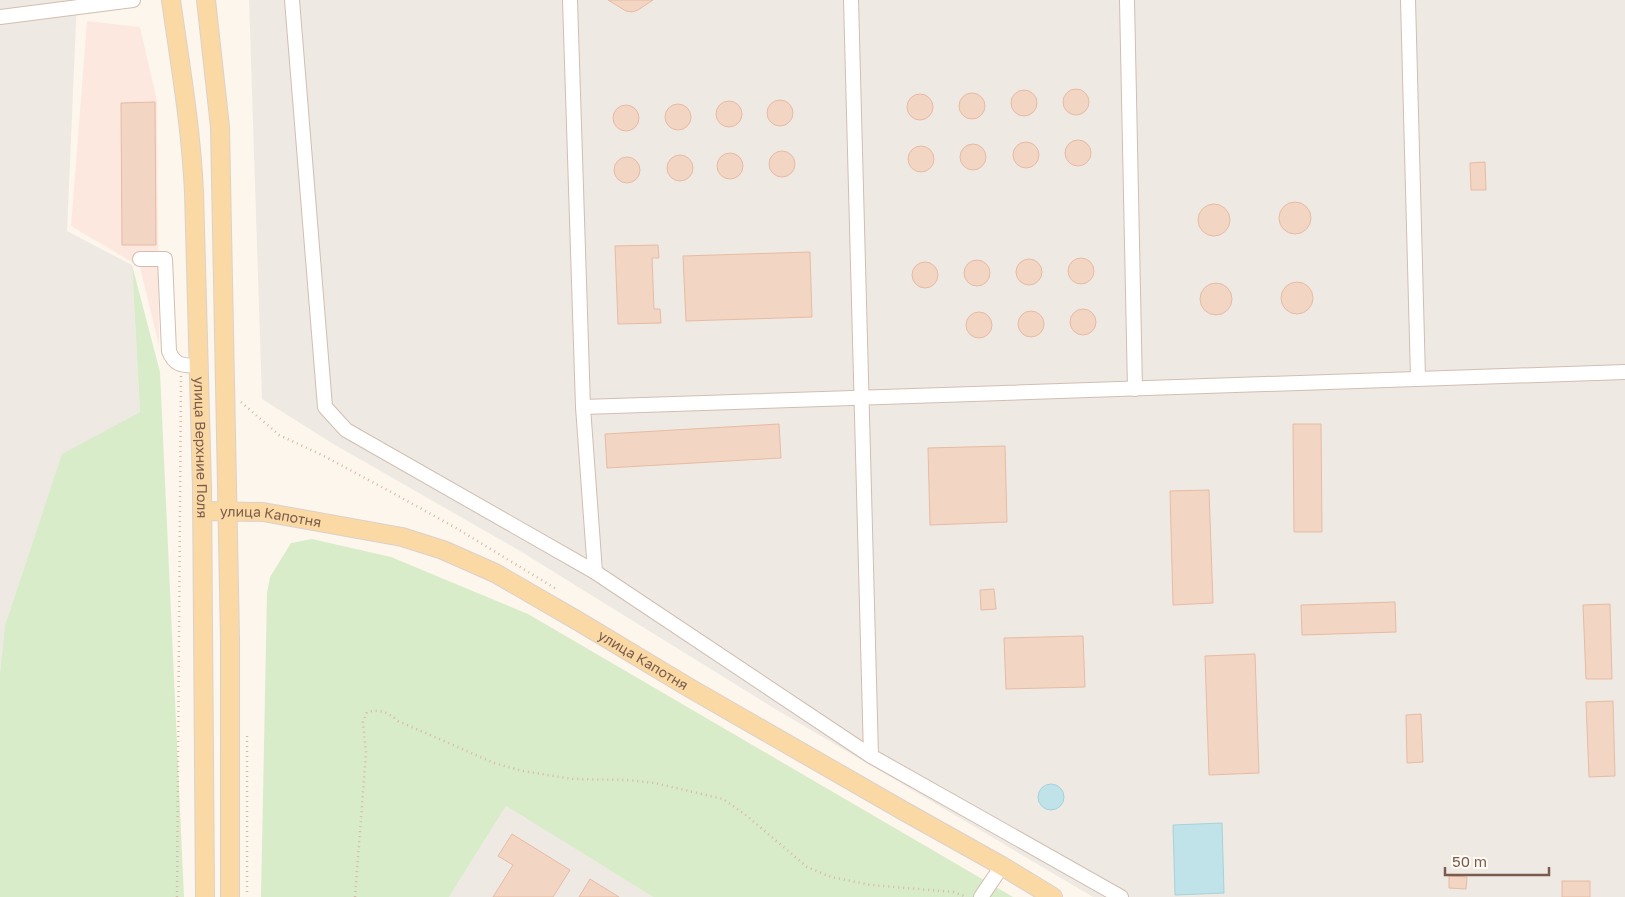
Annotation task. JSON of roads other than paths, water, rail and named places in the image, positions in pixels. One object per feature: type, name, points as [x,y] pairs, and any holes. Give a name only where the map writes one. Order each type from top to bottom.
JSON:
[{"type":"main road","name":"улица Верхние Поля","points":[[171,0],[192,149],[202,511],[205,897]]},
{"type":"main road","name":"улица Верхние Поля","points":[[206,0],[220,127],[230,660],[230,897]]},
{"type":"main road","name":"улица Капотня","points":[[202,511],[263,512],[402,537],[443,550],[495,573],[688,687],[1053,897]]},
{"type":"lane","points":[[0,17],[133,0]]},
{"type":"lane","points":[[292,0],[325,407],[346,430],[595,572],[871,756],[1121,897]]},
{"type":"lane","points":[[570,0],[583,407],[595,572]]},
{"type":"lane","points":[[851,0],[871,756]]},
{"type":"lane","points":[[1127,0],[1135,388]]},
{"type":"lane","points":[[1408,0],[1418,378]]},
{"type":"lane","points":[[140,259],[165,259],[169,351],[172,360],[181,365],[199,366]]},
{"type":"lane","points":[[583,407],[1625,372]]},
{"type":"lane","points":[[981,897],[1002,866]]},
{"type":"water","points":[[1051,784],[1060,788],[1064,797],[1060,806],[1051,810],[1042,806],[1038,797],[1042,788]]},
{"type":"water","points":[[1222,823],[1224,893],[1175,895],[1173,825]]}]
